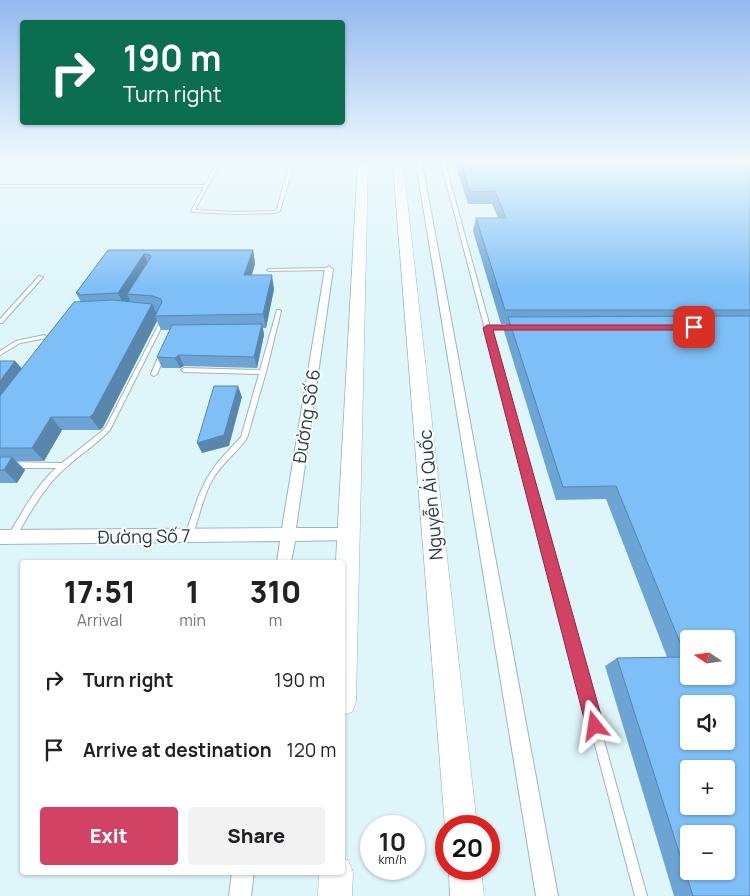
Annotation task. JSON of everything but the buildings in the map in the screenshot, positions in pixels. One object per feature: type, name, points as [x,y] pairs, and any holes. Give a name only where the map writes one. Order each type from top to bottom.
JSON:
[{"type":"main road","points":[[345,630],[361,205]]},
{"type":"main road","name":"Nguyễn Ái Quốc","points":[[402,205],[460,815]]},
{"type":"main road","points":[[335,896],[336,875]]},
{"type":"main road","points":[[466,880],[467,896]]},
{"type":"street","points":[[427,205],[547,896]]},
{"type":"street","name":"Đường Số 6","points":[[284,560],[329,269]]},
{"type":"street","name":"Đường Số 7","points":[[6,537],[349,534]]},
{"type":"street","points":[[240,896],[243,875]]},
{"type":"lane","points":[[196,205],[193,211],[237,213],[275,212],[282,205]]},
{"type":"lane","points":[[454,205],[641,896]]},
{"type":"lane","points":[[269,270],[329,269]]},
{"type":"lane","points":[[0,322],[41,277]]},
{"type":"lane","points":[[6,537],[62,466],[100,438],[114,418],[164,318],[164,315],[160,312],[144,311]]},
{"type":"lane","points":[[189,535],[211,475],[223,459],[237,448],[244,438],[279,311]]},
{"type":"lane","points":[[487,328],[517,328]]},
{"type":"lane","points":[[264,331],[274,332]]},
{"type":"lane","points":[[0,353],[18,342],[44,336]]},
{"type":"lane","points":[[154,374],[164,350]]},
{"type":"lane","points":[[184,370],[263,372]]},
{"type":"lane","points":[[0,465],[62,466]]},
{"type":"route","points":[[595,726],[487,328],[694,327]]}]
